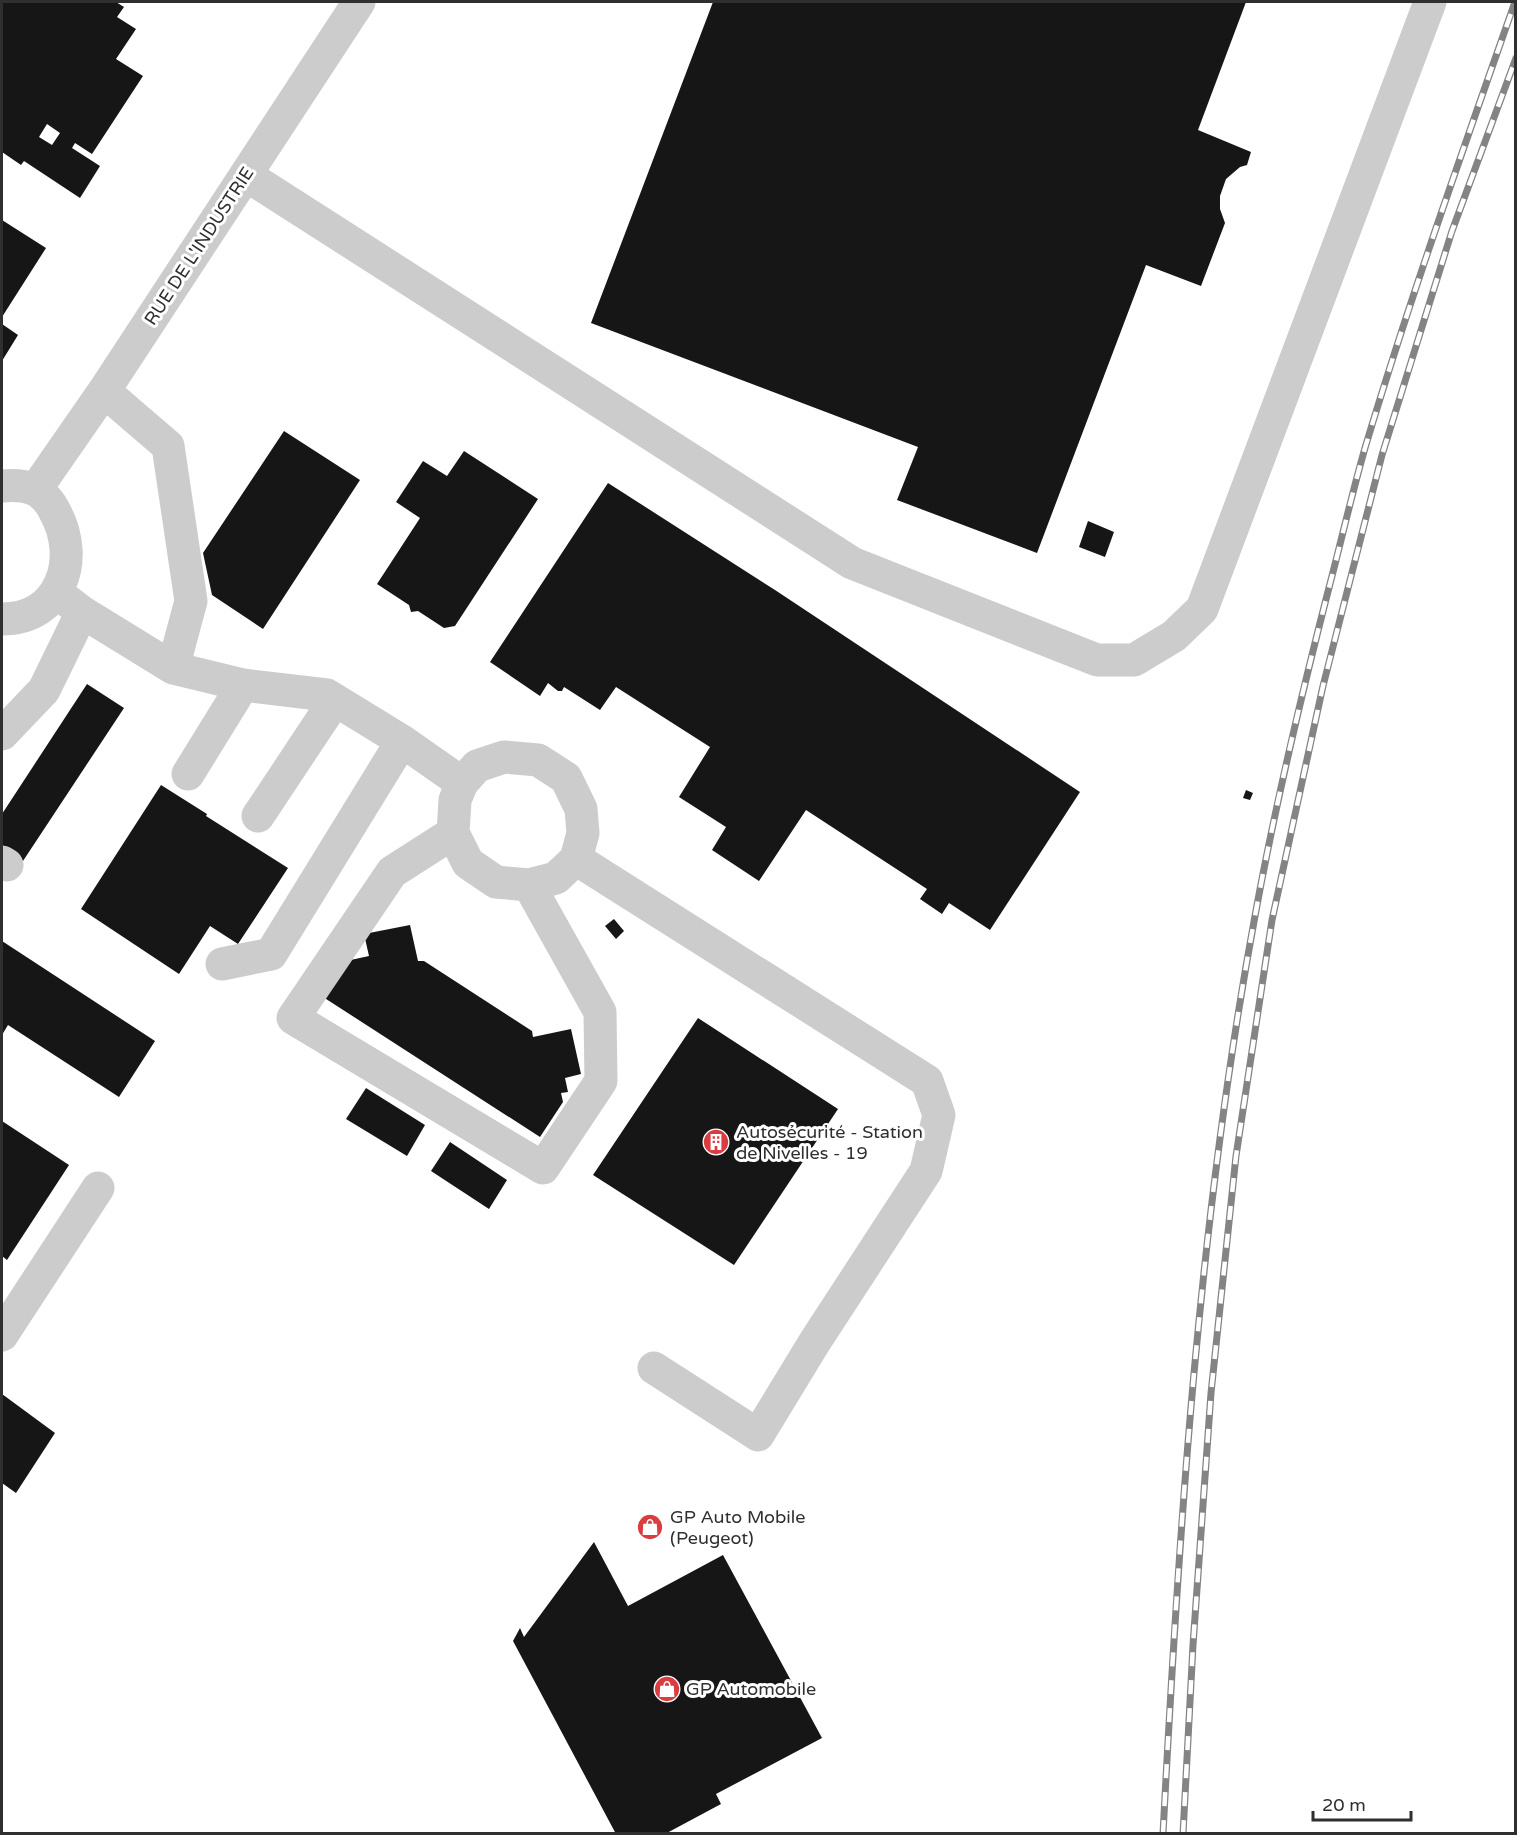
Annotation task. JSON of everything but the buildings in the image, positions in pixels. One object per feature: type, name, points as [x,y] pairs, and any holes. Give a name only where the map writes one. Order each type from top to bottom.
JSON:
[{"type":"street","name":"RUE DE L'INDUSTRIE","points":[[36,489],[104,391],[359,2]]},
{"type":"street","points":[[246,175],[852,563],[1097,660],[1134,660],[1174,636],[1202,609],[1430,2]]},
{"type":"street","points":[[104,391],[168,446],[191,601],[173,668]]},
{"type":"street","points":[[2,486],[15,484],[36,489],[51,504],[67,539],[66,571],[56,592],[36,611],[14,619],[2,619]]},
{"type":"street","points":[[56,592],[82,612],[173,668],[243,686],[327,695],[402,741],[462,783]]},
{"type":"street","points":[[2,734],[44,690],[82,612]]},
{"type":"street","points":[[188,774],[243,686]]},
{"type":"street","points":[[258,816],[335,700]]},
{"type":"street","points":[[222,964],[271,954],[402,741]]},
{"type":"street","points":[[504,757],[538,760],[566,778],[581,809],[583,833],[576,859],[556,878],[530,885],[496,882],[477,870],[468,863],[453,833],[455,800],[462,783],[477,766],[504,757]]},
{"type":"street","points":[[453,833],[392,872],[293,1018],[543,1168],[601,1081],[600,1012],[530,885]]},
{"type":"street","points":[[576,859],[927,1081],[939,1116],[926,1171],[814,1343],[758,1435],[654,1368]]},
{"type":"street","points":[[2,1335],[98,1188]]},
{"type":"railway","points":[[1163,1834],[1176,1604],[1194,1373],[1219,1144],[1263,873],[1300,702],[1365,448],[1419,280],[1515,2]]},
{"type":"railway","points":[[1183,1834],[1193,1645],[1211,1393],[1236,1156],[1272,920],[1323,686],[1382,455],[1452,231],[1516,58]]},
{"type":"place","name":"Autosécurité - Station de Nivelles - 19","points":[[716,1142]]},
{"type":"place","name":"GP Auto Mobile (Peugeot)","points":[[650,1527]]},
{"type":"place","name":"GP Automobile","points":[[667,1689]]}]
